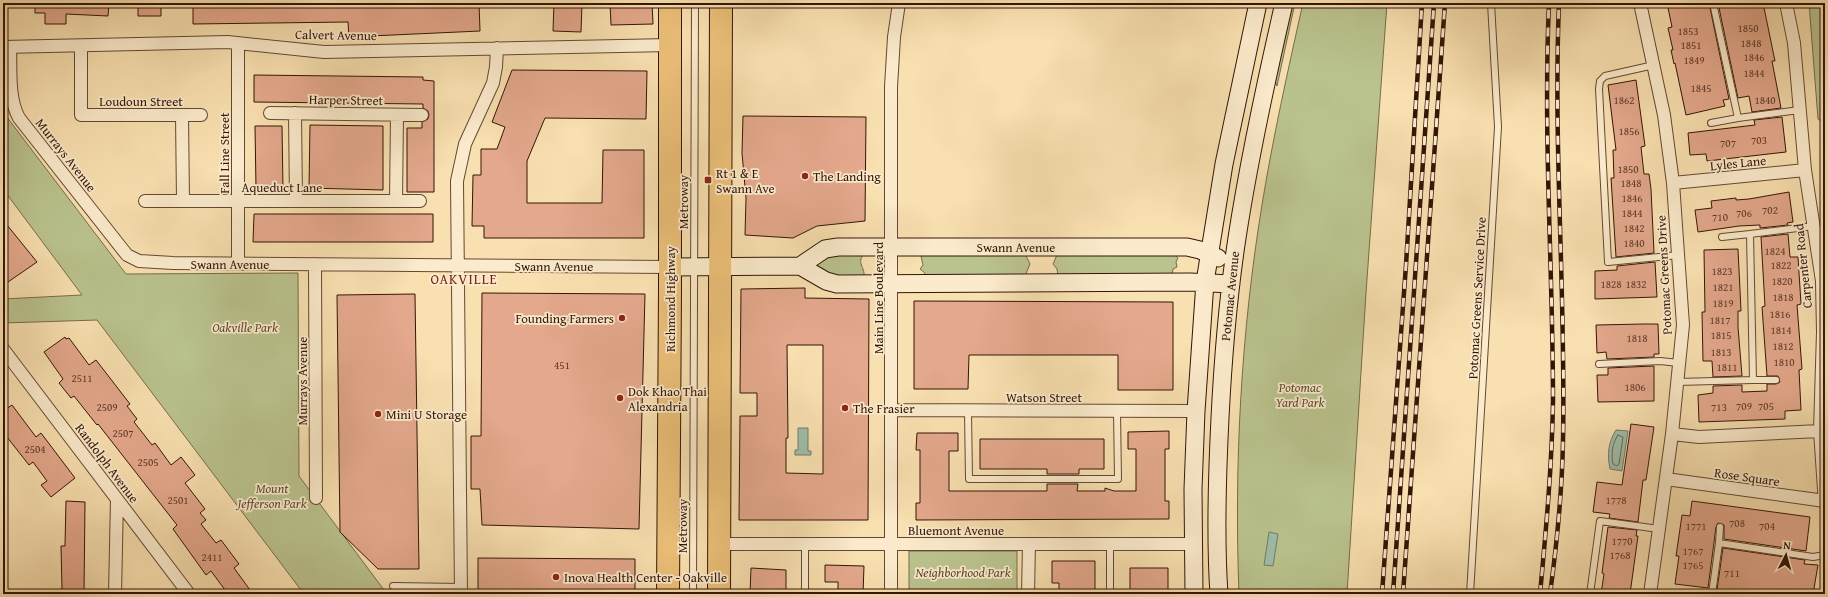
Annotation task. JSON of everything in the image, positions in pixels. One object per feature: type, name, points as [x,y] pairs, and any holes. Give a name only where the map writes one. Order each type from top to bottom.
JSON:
[{"type":"highway","name":"Richmond Highway","points":[[668,594],[670,3]]},
{"type":"highway","points":[[719,594],[722,3]]},
{"type":"street","name":"Main Line Boulevard","points":[[891,594],[891,72],[899,3]]},
{"type":"street","name":"Potomac Avenue","points":[[1194,594],[1193,544],[1196,411],[1205,282],[1234,110],[1258,3]]},
{"type":"street","name":"Potomac Avenue","points":[[1219,594],[1219,452],[1223,359],[1233,265],[1252,148],[1284,3]]},
{"type":"street","name":"Potomac Greens Drive","points":[[1640,3],[1664,115],[1673,183],[1683,325],[1672,434],[1650,594]]},
{"type":"street","name":"Carpenter Road","points":[[1786,3],[1794,44],[1805,170],[1822,281],[1823,332],[1820,431],[1825,503]]},
{"type":"street","name":"Calvert Avenue","points":[[6,47],[238,43],[324,52],[670,45]]},
{"type":"street","name":"Fall Line Street","points":[[238,43],[238,264]]},
{"type":"street","name":"Loudoun Street","points":[[81,46],[81,115],[201,115]]},
{"type":"street","name":"Murrays Avenue","points":[[6,47],[12,96],[15,110],[19,118],[127,255],[139,261]]},
{"type":"street","points":[[461,590],[457,192],[459,169],[465,144],[493,83],[497,48]]},
{"type":"street","name":"Harper Street","points":[[270,113],[422,115]]},
{"type":"street","points":[[295,113],[296,201]]},
{"type":"street","points":[[182,115],[183,201]]},
{"type":"street","points":[[396,201],[397,115]]},
{"type":"street","name":"Lyles Lane","points":[[1673,183],[1805,170]]},
{"type":"street","name":"Aqueduct Lane","points":[[145,201],[420,201]]},
{"type":"street","name":"Swann Avenue","points":[[800,266],[820,252],[831,247],[1187,247],[1195,248],[1233,265]]},
{"type":"street","name":"Swann Avenue","points":[[139,261],[159,263],[238,264],[670,267],[800,266],[832,283],[1205,282],[1231,284]]},
{"type":"street","name":"Murrays Avenue","points":[[315,264],[316,498]]},
{"type":"street","name":"Randolph Avenue","points":[[3,349],[189,594]]},
{"type":"street","name":"Watson Street","points":[[892,410],[1196,411]]},
{"type":"street","points":[[1672,434],[1699,436],[1820,431]]},
{"type":"street","name":"Rose Square","points":[[1666,479],[1825,503]]},
{"type":"street","points":[[115,594],[117,498]]},
{"type":"street","name":"Bluemont Avenue","points":[[719,544],[1193,544]]},
{"type":"street","points":[[1028,594],[1029,544]]},
{"type":"lane","name":"Metroway","points":[[693,594],[695,3]]},
{"type":"lane","name":"Potomac Greens Service Drive","points":[[1470,594],[1498,127],[1491,3]]},
{"type":"lane","points":[[1713,3],[1738,118]]},
{"type":"lane","points":[[1654,65],[1605,76],[1600,81],[1599,88],[1608,262],[1679,255]]},
{"type":"lane","points":[[1711,123],[1800,110]]},
{"type":"lane","points":[[1722,237],[1814,226]]},
{"type":"lane","points":[[1750,234],[1753,380]]},
{"type":"lane","points":[[1599,364],[1660,362],[1679,363]]},
{"type":"lane","points":[[1677,382],[1776,380]]},
{"type":"lane","points":[[968,411],[969,479],[1118,480],[1117,411]]},
{"type":"lane","points":[[1590,594],[1600,521],[1659,529]]},
{"type":"lane","points":[[1712,594],[1720,527]]},
{"type":"lane","points":[[1719,543],[1812,557],[1825,555]]},
{"type":"lane","points":[[805,544],[805,594]]},
{"type":"lane","points":[[1110,544],[1110,594]]},
{"type":"lane","points":[[393,586],[461,590]]},
{"type":"green space","points":[[1292,3],[1295,3],[1277,86],[1275,80]]},
{"type":"green space","name":"Potomac Yard Park","points":[[1303,3],[1387,3],[1366,293],[1347,594],[1239,594],[1239,448],[1244,350],[1249,302],[1266,180]]},
{"type":"green space","points":[[1809,3],[1825,3],[1825,124],[1818,119]]},
{"type":"green space","name":"Mount Jefferson Park","points":[[3,112],[126,274],[298,273],[299,476],[387,594],[304,594],[97,320],[3,323],[3,299],[82,295],[3,189]]},
{"type":"green space","points":[[827,250],[864,254],[861,263],[864,276],[833,276],[815,266]]},
{"type":"green space","points":[[925,252],[1025,254],[1030,264],[1025,276],[925,276],[925,273],[920,269],[923,265],[921,256]]},
{"type":"green space","points":[[1174,254],[1178,258],[1176,262],[1177,267],[1173,269],[1172,276],[1058,276],[1057,269],[1053,264],[1057,255]]},
{"type":"green space","name":"Neighborhood Park","points":[[909,551],[1017,551],[1017,594],[909,594]]},
{"type":"water","points":[[798,428],[808,428],[808,451],[811,451],[811,455],[795,455],[795,450],[798,450]]},
{"type":"water","points":[[1616,430],[1628,431],[1622,471],[1610,469],[1609,464],[1608,453]]},
{"type":"water","points":[[1269,532],[1278,534],[1273,566],[1264,565]]},
{"type":"building","points":[[35,3],[109,3],[108,16],[66,14],[66,24],[45,24],[45,13],[35,13]]},
{"type":"building","points":[[138,3],[161,3],[161,16],[138,16]]},
{"type":"building","points":[[193,3],[479,3],[480,31],[349,37],[348,22],[193,24]]},
{"type":"building","points":[[554,3],[582,3],[581,32],[553,31]]},
{"type":"building","points":[[610,3],[652,3],[653,24],[611,25]]},
{"type":"building","points":[[1667,3],[1709,3],[1729,99],[1723,100],[1725,106],[1686,115],[1671,50],[1673,50],[1668,28],[1672,27]]},
{"type":"building","points":[[1718,3],[1763,3],[1775,61],[1772,61],[1781,108],[1752,112],[1749,96],[1738,98]]},
{"type":"building","points":[[512,70],[647,71],[646,119],[545,118],[527,161],[527,203],[602,203],[603,150],[644,150],[644,238],[484,238],[484,226],[472,226],[473,175],[481,175],[481,149],[497,149],[505,127],[492,122]]},
{"type":"building","points":[[254,75],[423,77],[423,80],[434,81],[434,192],[407,192],[407,128],[422,128],[422,122],[428,119],[428,111],[423,108],[423,104],[254,102]]},
{"type":"building","points":[[1636,80],[1645,146],[1641,147],[1644,174],[1649,174],[1651,189],[1654,253],[1616,257],[1611,178],[1614,178],[1613,150],[1616,150],[1608,85]]},
{"type":"building","name":"The Landing","points":[[743,116],[866,117],[865,221],[817,226],[793,238],[745,235],[746,198],[742,153]]},
{"type":"building","points":[[1782,117],[1786,152],[1707,161],[1706,154],[1690,155],[1688,133],[1755,125],[1754,120]]},
{"type":"building","points":[[310,125],[383,126],[383,190],[309,188]]},
{"type":"building","points":[[255,126],[282,126],[283,189],[256,189]]},
{"type":"building","points":[[1789,192],[1793,222],[1787,223],[1788,225],[1760,228],[1760,225],[1739,226],[1698,232],[1695,210],[1712,208],[1711,201],[1736,198],[1736,200],[1749,199]]},
{"type":"building","points":[[254,214],[433,214],[433,242],[253,242]]},
{"type":"building","points":[[3,220],[37,262],[8,282],[3,275]]},
{"type":"building","points":[[1788,234],[1790,257],[1798,257],[1801,304],[1797,305],[1802,369],[1799,370],[1801,410],[1785,411],[1785,419],[1699,422],[1698,395],[1713,393],[1713,386],[1742,385],[1742,392],[1767,391],[1767,384],[1776,384],[1780,382],[1778,376],[1767,376],[1762,307],[1765,306],[1761,237]]},
{"type":"building","points":[[1738,249],[1741,311],[1738,311],[1738,327],[1742,376],[1713,377],[1712,361],[1703,361],[1702,312],[1705,312],[1704,250]]},
{"type":"building","points":[[1655,262],[1657,297],[1595,299],[1595,271],[1617,270],[1617,266]]},
{"type":"building","name":"The Frasier","points":[[805,288],[805,298],[869,299],[868,520],[739,520],[740,416],[757,416],[757,393],[740,393],[741,289]],"holes":[[[787,345],[823,345],[823,474],[786,473],[786,438],[788,438]]]},
{"type":"building","points":[[482,293],[645,294],[639,529],[482,525],[480,489],[471,489],[471,436],[481,436]]},
{"type":"building","name":"Mini U Storage","points":[[415,294],[419,569],[378,569],[340,532],[337,295]]},
{"type":"building","points":[[914,301],[1173,302],[1173,390],[1118,390],[1118,355],[969,355],[968,389],[914,389]]},
{"type":"building","points":[[1658,324],[1659,354],[1654,354],[1654,357],[1607,359],[1606,352],[1597,353],[1596,325]]},
{"type":"building","points":[[65,337],[66,339],[69,338],[89,365],[96,360],[130,404],[127,406],[137,419],[134,422],[152,445],[155,443],[171,465],[181,457],[195,475],[185,483],[205,509],[200,513],[206,520],[201,524],[216,543],[221,540],[239,564],[234,568],[253,594],[228,594],[211,571],[206,575],[173,529],[177,525],[98,424],[97,425],[74,396],[71,398],[59,383],[63,379],[44,352]]},
{"type":"building","points":[[1654,366],[1654,401],[1598,402],[1597,375],[1608,375],[1608,368]]},
{"type":"building","points":[[12,405],[36,437],[41,433],[75,478],[51,497],[41,485],[47,481],[33,462],[29,465],[3,432],[3,411]]},
{"type":"building","points":[[1631,424],[1654,427],[1646,480],[1643,480],[1638,522],[1609,518],[1610,514],[1593,512],[1597,482],[1622,485]]},
{"type":"building","points":[[1169,431],[1169,449],[1165,449],[1165,501],[1169,501],[1169,519],[916,520],[916,503],[920,503],[920,450],[916,450],[917,433],[958,433],[958,451],[949,451],[949,491],[1047,491],[1047,484],[1078,484],[1077,491],[1105,491],[1105,488],[1114,491],[1136,491],[1136,449],[1128,449],[1128,432]]},
{"type":"building","points":[[980,439],[1104,439],[1104,469],[1079,469],[1079,474],[1047,474],[1047,469],[980,469]]},
{"type":"building","points":[[66,501],[85,502],[84,594],[65,594],[65,591],[62,589],[61,546],[65,546]]},
{"type":"building","points":[[1692,501],[1810,517],[1806,551],[1724,539],[1724,525],[1718,523],[1716,527],[1708,588],[1675,584],[1679,556],[1676,556],[1682,515],[1690,516]]},
{"type":"building","points":[[1608,527],[1637,530],[1636,536],[1638,536],[1630,594],[1601,594]]},
{"type":"building","points":[[1723,548],[1805,560],[1804,564],[1818,565],[1813,594],[1764,594],[1738,591],[1738,593],[1717,590]]},
{"type":"building","name":"Inova Health Center - Oakville","points":[[478,558],[635,559],[635,594],[478,594]]},
{"type":"building","points":[[1052,561],[1095,561],[1095,594],[1059,594],[1059,583],[1052,583]]},
{"type":"building","points":[[825,565],[864,566],[863,594],[838,594],[838,582],[825,582]]},
{"type":"building","points":[[751,568],[786,570],[786,594],[750,594]]},
{"type":"building","points":[[1130,568],[1168,568],[1168,594],[1130,594]]},
{"type":"railway","points":[[1382,594],[1406,265],[1422,3]]},
{"type":"railway","points":[[1393,594],[1434,3]]},
{"type":"railway","points":[[1403,594],[1445,3]]},
{"type":"railway","points":[[1540,594],[1550,474],[1553,401],[1547,103],[1549,3]]},
{"type":"railway","points":[[1550,594],[1559,518],[1563,441],[1563,332],[1558,167],[1559,3]]},
{"type":"place","name":"The Landing","points":[[805,176]]},
{"type":"place","name":"Rt 1 & E Swann Ave","points":[[708,180]]},
{"type":"place","name":"Founding Farmers","points":[[622,318]]},
{"type":"place","name":"Dok Khao Thai Alexandria","points":[[620,398]]},
{"type":"place","name":"The Frasier","points":[[845,408]]},
{"type":"place","name":"Mini U Storage","points":[[378,414]]},
{"type":"place","name":"Inova Health Center - Oakville","points":[[556,577]]},
{"type":"district","name":"OAKVILLE","points":[[464,279]]},
{"type":"park label","name":"Oakville Park","points":[[245,327]]}]
